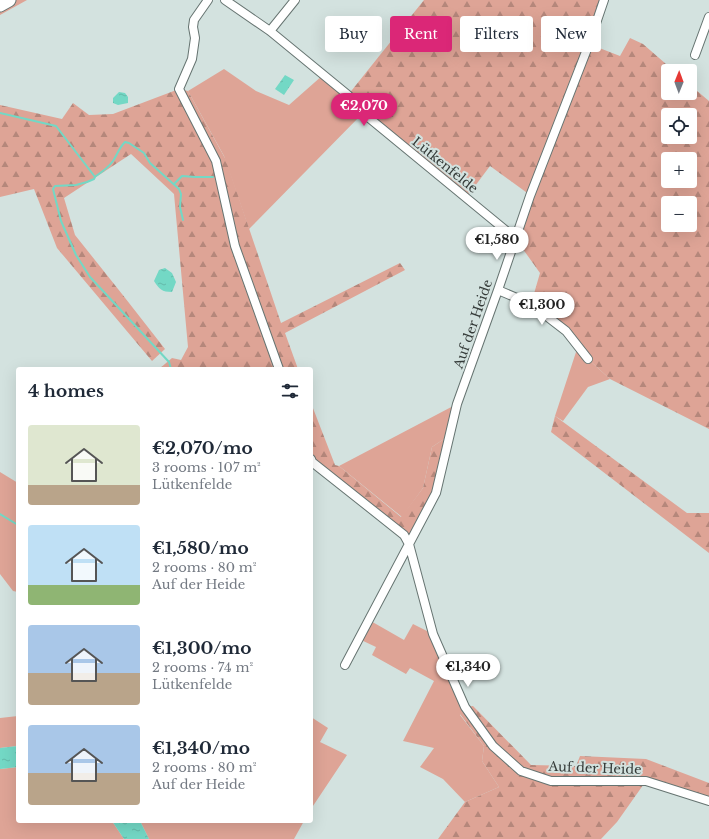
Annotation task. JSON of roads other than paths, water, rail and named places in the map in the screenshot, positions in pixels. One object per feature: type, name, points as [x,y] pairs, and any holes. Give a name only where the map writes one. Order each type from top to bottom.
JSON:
[{"type":"main road","points":[[0,5],[10,0]]},
{"type":"street","points":[[208,0],[194,20],[193,28],[195,38],[192,60],[179,89],[216,161],[235,246],[278,367]]},
{"type":"street","name":"Lütkenfelde","points":[[225,0],[270,32],[348,95],[369,118],[515,238]]},
{"type":"street","points":[[270,32],[295,0]]},
{"type":"street","name":"Auf der Heide","points":[[345,665],[436,492],[457,404],[530,196],[589,44],[604,0]]},
{"type":"street","points":[[695,55],[709,17]]},
{"type":"street","points":[[498,290],[531,304],[566,331],[588,359]]},
{"type":"street","name":"Auf der Heide","points":[[313,463],[404,535],[409,544],[433,634],[465,708],[493,746],[521,771],[551,781],[646,781],[709,801]]},
{"type":"water","points":[[285,75],[294,80],[284,95],[275,89]]},
{"type":"water","points":[[119,92],[125,93],[128,97],[128,103],[118,105],[113,103],[113,98]]},
{"type":"water","points":[[165,268],[172,273],[176,282],[172,292],[161,290],[154,281],[159,270]]},
{"type":"water","points":[[16,746],[16,767],[0,769],[0,748]]},
{"type":"water","points":[[113,823],[141,823],[149,839],[124,839]]},
{"type":"waterway","points":[[0,113],[56,126],[95,177],[87,182],[76,185],[55,186],[53,189],[61,221],[76,255],[90,277],[169,362],[170,367]]},
{"type":"waterway","points":[[96,176],[105,170],[111,163],[125,142],[129,143],[144,153],[150,163],[179,189],[181,194],[180,207],[183,220]]},
{"type":"waterway","points":[[174,184],[182,176],[213,177]]},
{"type":"waterway","points":[[0,514],[16,524]]}]
